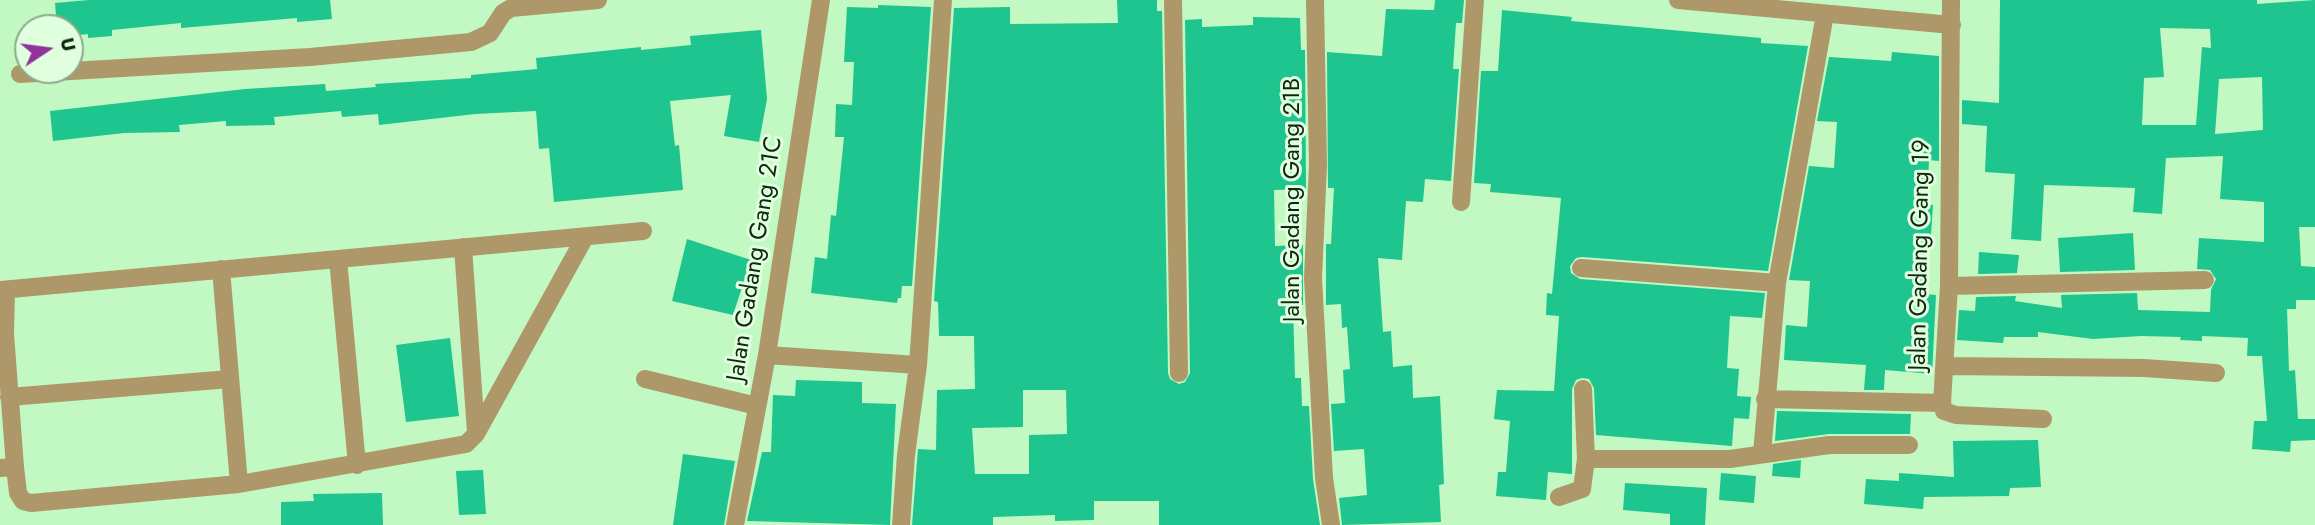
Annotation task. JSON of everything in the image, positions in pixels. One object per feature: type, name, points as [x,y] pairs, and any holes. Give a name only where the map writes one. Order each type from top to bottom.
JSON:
[{"type":"street","points":[[84,70],[310,57],[471,43],[490,33],[503,13],[511,8],[598,0]]},
{"type":"street","name":"Jalan Gadang Gang 21C","points":[[735,525],[767,355],[821,0]]},
{"type":"street","points":[[901,525],[906,455],[918,365],[943,0]]},
{"type":"street","points":[[1173,0],[1179,373]]},
{"type":"street","name":"Jalan Gadang Gang 21B","points":[[1315,0],[1318,151],[1312,278],[1324,478],[1331,525]]},
{"type":"street","points":[[1461,202],[1475,0]]},
{"type":"street","points":[[1678,0],[1952,25]]},
{"type":"street","name":"Jalan Gadang Gang 19","points":[[1951,0],[1949,286],[1942,403],[1944,411],[1956,415],[2043,419]]},
{"type":"street","points":[[1762,453],[1777,283],[1825,14]]},
{"type":"street","points":[[585,237],[476,434],[466,444],[239,484],[31,503],[23,500],[18,493],[7,467],[9,397],[2,334],[3,290],[643,231]]},
{"type":"street","points":[[463,247],[476,434]]},
{"type":"street","points":[[338,259],[357,465]]},
{"type":"street","points":[[1581,268],[1777,283]]},
{"type":"street","points":[[221,269],[239,484]]},
{"type":"street","points":[[1949,286],[2205,279]]},
{"type":"street","points":[[767,355],[918,365]]},
{"type":"street","points":[[1945,366],[2144,368],[2216,373]]},
{"type":"street","points":[[9,397],[230,379]]},
{"type":"street","points":[[645,379],[757,406]]},
{"type":"street","points":[[1559,497],[1582,489],[1586,459],[1583,389]]},
{"type":"street","points":[[1765,398],[1942,403]]},
{"type":"street","points":[[1586,459],[1730,459],[1848,443],[1909,445]]},
{"type":"building","points":[[89,0],[330,0],[332,19],[297,22],[297,18],[181,28],[181,23],[112,30],[112,36],[88,38],[88,34],[84,34],[84,14],[56,14],[55,3]]},
{"type":"building","points":[[1117,0],[1157,0],[1157,11],[1162,11],[1168,373],[1170,379],[1179,384],[1185,382],[1190,373],[1185,20],[1202,19],[1202,27],[1253,25],[1253,17],[1300,18],[1301,50],[1305,50],[1306,189],[1274,190],[1275,246],[1303,245],[1303,305],[1293,305],[1295,378],[1301,378],[1302,406],[1309,406],[1313,479],[1320,525],[1159,525],[1159,501],[1094,501],[1094,520],[1055,521],[1055,515],[993,517],[993,525],[912,525],[918,449],[936,450],[937,390],[975,389],[974,336],[939,336],[938,302],[934,301],[954,8],[1010,7],[1010,24],[1118,23]],"holes":[[[1023,390],[1066,390],[1067,434],[1029,435],[1029,474],[975,474],[972,428],[1023,427]]]},
{"type":"building","points":[[1435,0],[1464,0],[1462,23],[1456,23],[1453,69],[1459,69],[1451,181],[1425,179],[1423,202],[1406,201],[1402,260],[1378,258],[1383,332],[1391,331],[1393,367],[1412,365],[1413,398],[1440,396],[1444,484],[1439,485],[1441,522],[1342,525],[1339,498],[1367,495],[1364,449],[1334,451],[1331,404],[1345,403],[1343,370],[1350,369],[1347,327],[1342,328],[1341,304],[1326,305],[1326,244],[1331,244],[1334,188],[1328,188],[1327,52],[1382,56],[1386,9],[1434,10]]},
{"type":"building","points":[[2000,0],[2257,0],[2257,4],[2315,0],[2315,227],[2299,227],[2301,266],[2315,267],[2315,300],[2296,300],[2296,309],[2287,309],[2289,371],[2295,370],[2298,419],[2315,419],[2315,440],[2291,441],[2290,452],[2252,449],[2254,421],[2267,421],[2262,356],[2247,356],[2248,338],[2202,336],[2202,341],[2180,340],[2181,337],[2141,336],[2093,339],[2038,332],[2038,337],[2004,337],[2003,343],[1957,340],[1959,310],[1975,311],[1976,297],[2016,296],[2015,301],[2062,308],[2061,295],[2137,293],[2138,310],[2210,312],[2211,290],[2216,279],[2210,270],[2197,269],[2199,238],[2264,242],[2264,202],[2220,199],[2223,156],[2166,158],[2162,214],[2133,212],[2135,188],[2044,185],[2041,241],[2011,239],[2015,174],[1985,172],[1987,126],[1962,124],[1962,100],[1999,103]],"holes":[[[2160,28],[2210,29],[2211,48],[2202,47],[2196,125],[2142,125],[2144,78],[2164,77]],[[2262,77],[2263,130],[2215,134],[2219,79]]]},
{"type":"building","points":[[878,5],[931,7],[912,286],[902,286],[901,298],[898,298],[897,303],[811,293],[815,257],[827,259],[831,215],[836,216],[844,137],[835,137],[836,104],[852,105],[854,62],[844,62],[847,7],[878,8]]},
{"type":"building","points":[[1502,10],[1572,17],[1571,21],[1761,38],[1761,43],[1808,46],[1768,271],[1582,257],[1576,258],[1570,266],[1571,273],[1580,279],[1765,293],[1762,318],[1730,316],[1727,368],[1739,369],[1737,396],[1751,397],[1749,419],[1734,418],[1732,446],[1596,435],[1594,388],[1589,379],[1582,378],[1576,380],[1572,389],[1572,474],[1548,472],[1546,500],[1496,496],[1498,472],[1506,472],[1510,421],[1494,419],[1497,390],[1554,391],[1559,316],[1546,315],[1547,293],[1552,294],[1561,198],[1490,192],[1491,184],[1474,183],[1481,71],[1498,71]]},
{"type":"building","points":[[761,30],[767,99],[759,142],[724,136],[731,95],[670,101],[675,146],[679,145],[683,190],[554,202],[549,148],[539,149],[536,111],[475,114],[379,125],[378,114],[342,117],[341,111],[274,117],[275,125],[226,126],[226,121],[179,125],[180,132],[124,133],[53,141],[50,111],[245,89],[325,84],[326,91],[376,87],[375,84],[471,78],[471,75],[537,69],[536,58],[641,47],[641,50],[691,45],[690,36]]},
{"type":"building","points":[[1892,52],[1939,56],[1939,161],[1929,160],[1927,204],[1933,205],[1931,235],[1927,235],[1924,294],[1936,295],[1932,374],[1885,370],[1884,390],[1864,390],[1866,365],[1784,360],[1786,325],[1807,327],[1810,281],[1789,280],[1809,166],[1834,168],[1837,122],[1817,121],[1829,57],[1891,61]]},
{"type":"building","points":[[2133,233],[2135,270],[2060,272],[2058,238]]},
{"type":"building","points":[[687,239],[751,260],[733,315],[672,301]]},
{"type":"building","points":[[1979,252],[2019,255],[2017,273],[1978,274]]},
{"type":"building","points":[[450,338],[459,416],[406,422],[396,345]]},
{"type":"building","points":[[796,380],[862,382],[862,403],[896,404],[890,525],[747,521],[762,452],[771,452],[773,395],[795,396]]},
{"type":"building","points":[[1777,411],[1911,414],[1910,434],[1829,434],[1775,441]]},
{"type":"building","points":[[2038,440],[2041,487],[2010,488],[2009,496],[1924,497],[1923,509],[1864,504],[1866,479],[1899,481],[1899,473],[1954,477],[1953,441]]},
{"type":"building","points":[[683,454],[735,461],[724,525],[673,525]]},
{"type":"building","points":[[1801,460],[1800,478],[1772,476],[1773,464]]},
{"type":"building","points":[[483,470],[486,514],[459,515],[456,471]]},
{"type":"building","points":[[1721,473],[1756,476],[1754,503],[1719,500]]},
{"type":"building","points":[[1625,483],[1707,488],[1705,525],[1670,525],[1670,514],[1623,510]]},
{"type":"building","points":[[382,493],[383,525],[281,525],[281,502],[314,501],[313,494]]}]
